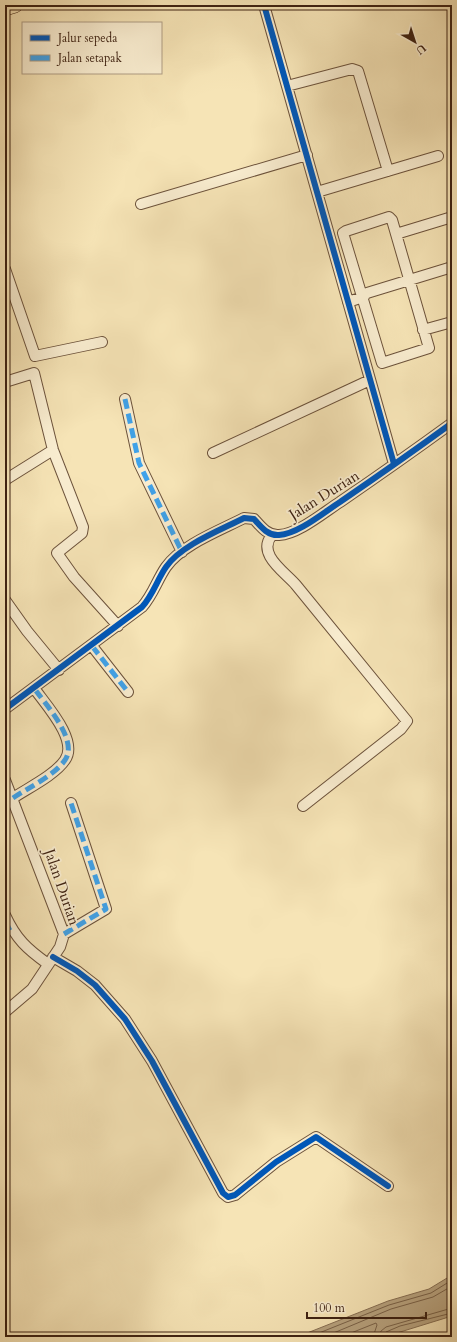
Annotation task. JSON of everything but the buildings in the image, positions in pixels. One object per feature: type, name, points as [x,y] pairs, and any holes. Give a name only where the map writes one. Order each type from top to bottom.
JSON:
[{"type":"highway","points":[[5,8],[14,5]]},
{"type":"street","points":[[264,5],[394,464]]},
{"type":"street","points":[[288,86],[352,69],[358,71],[388,171]]},
{"type":"street","points":[[141,204],[307,155]]},
{"type":"street","points":[[317,192],[438,156]]},
{"type":"street","points":[[389,217],[392,220],[396,234],[428,349],[382,363],[344,232],[389,217]]},
{"type":"street","points":[[396,234],[452,217]]},
{"type":"street","points":[[410,283],[452,267]]},
{"type":"street","points":[[5,269],[35,356],[38,371],[5,382]]},
{"type":"street","points":[[348,302],[363,297],[367,293],[452,273]]},
{"type":"street","points":[[423,330],[452,322]]},
{"type":"street","points":[[35,356],[102,342]]},
{"type":"street","points":[[34,373],[53,450],[83,530],[57,553],[74,577],[118,626]]},
{"type":"street","points":[[213,453],[370,380]]},
{"type":"street","points":[[125,399],[139,463],[182,552]]},
{"type":"street","name":"Jalan Durian","points":[[272,535],[280,536],[311,521],[452,423]]},
{"type":"street","points":[[5,480],[53,450]]},
{"type":"street","points":[[5,709],[92,646],[147,601],[166,567],[182,552],[244,518],[254,519],[266,532],[272,535],[268,540],[267,547],[273,562],[286,572],[407,721],[401,729],[303,806]]},
{"type":"street","points":[[5,600],[27,631],[59,670]]},
{"type":"street","points":[[92,646],[128,692]]},
{"type":"street","points":[[13,798],[58,768],[66,760],[69,752],[66,735],[34,688]]},
{"type":"street","name":"Jalan Durian","points":[[5,780],[64,934],[60,947],[32,989],[5,1012]]},
{"type":"street","points":[[64,934],[106,909],[71,803]]},
{"type":"street","points":[[5,915],[8,928],[27,949],[77,972],[95,985],[125,1019],[152,1061],[223,1193],[228,1197],[235,1195],[276,1162],[316,1137],[388,1186]]},
{"type":"water","points":[[452,1275],[452,1316],[384,1337],[297,1337],[388,1301],[429,1289]]},
{"type":"marked path","points":[[125,399],[139,463],[182,552]]},
{"type":"marked path","points":[[92,646],[128,692]]},
{"type":"marked path","points":[[13,798],[41,781],[61,766],[68,752],[68,743],[59,722],[34,688]]},
{"type":"marked path","points":[[64,934],[106,909],[71,803]]},
{"type":"marked path","points":[[5,930],[11,927]]},
{"type":"cycle path","points":[[264,5],[394,464]]},
{"type":"cycle path","points":[[5,709],[142,607],[149,598],[166,567],[173,559],[191,545],[244,518],[254,519],[271,534],[279,535],[294,531],[318,517],[452,423]]},
{"type":"cycle path","points":[[53,957],[77,971],[95,985],[125,1019],[152,1061],[223,1193],[228,1197],[235,1195],[276,1162],[316,1137],[388,1186]]}]
